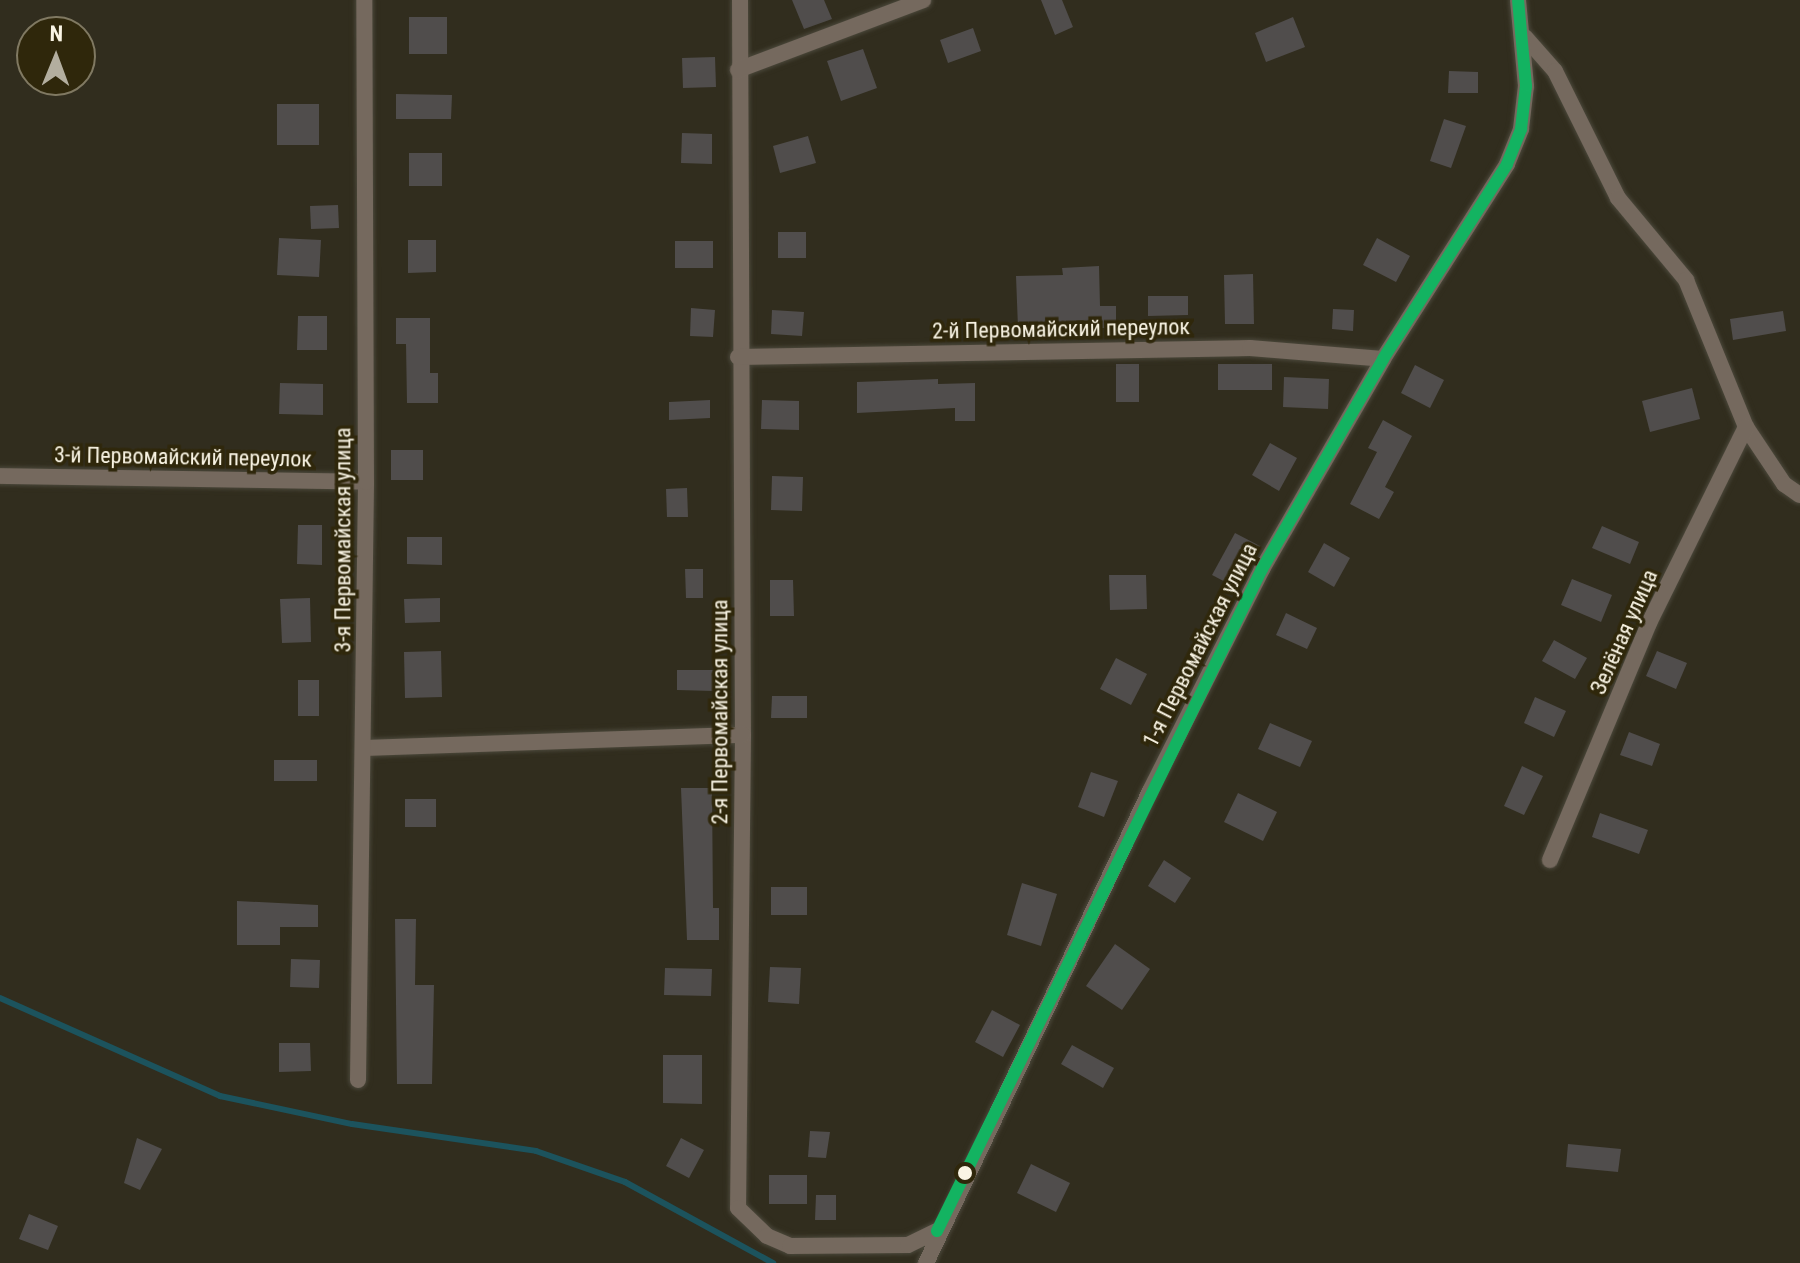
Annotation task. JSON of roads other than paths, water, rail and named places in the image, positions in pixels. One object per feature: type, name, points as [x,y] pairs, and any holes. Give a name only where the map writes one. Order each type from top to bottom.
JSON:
[{"type":"street","name":"3-я Первомайская улица","points":[[358,1080],[365,748],[364,0]]},
{"type":"street","name":"2-я Первомайская улица","points":[[740,0],[738,357],[743,735],[738,1208],[767,1236],[790,1246],[908,1245],[937,1231]]},
{"type":"street","points":[[738,70],[923,0]]},
{"type":"street","name":"1-я Первомайская улица","points":[[926,1263],[937,1231],[1262,569],[1383,359],[1507,164],[1521,129],[1525,37],[1518,0]]},
{"type":"street","points":[[1525,37],[1555,71],[1618,198],[1686,280],[1746,427],[1784,484],[1800,495]]},
{"type":"street","name":"2-й Первомайский переулок","points":[[738,357],[1250,348],[1383,359]]},
{"type":"street","name":"Зелёная улица","points":[[1550,860],[1649,623],[1746,427]]},
{"type":"street","name":"3-й Первомайский переулок","points":[[0,476],[366,482]]},
{"type":"street","points":[[365,748],[743,735]]},
{"type":"waterway","points":[[0,998],[220,1096],[352,1124],[536,1151],[625,1182],[773,1263]]}]
